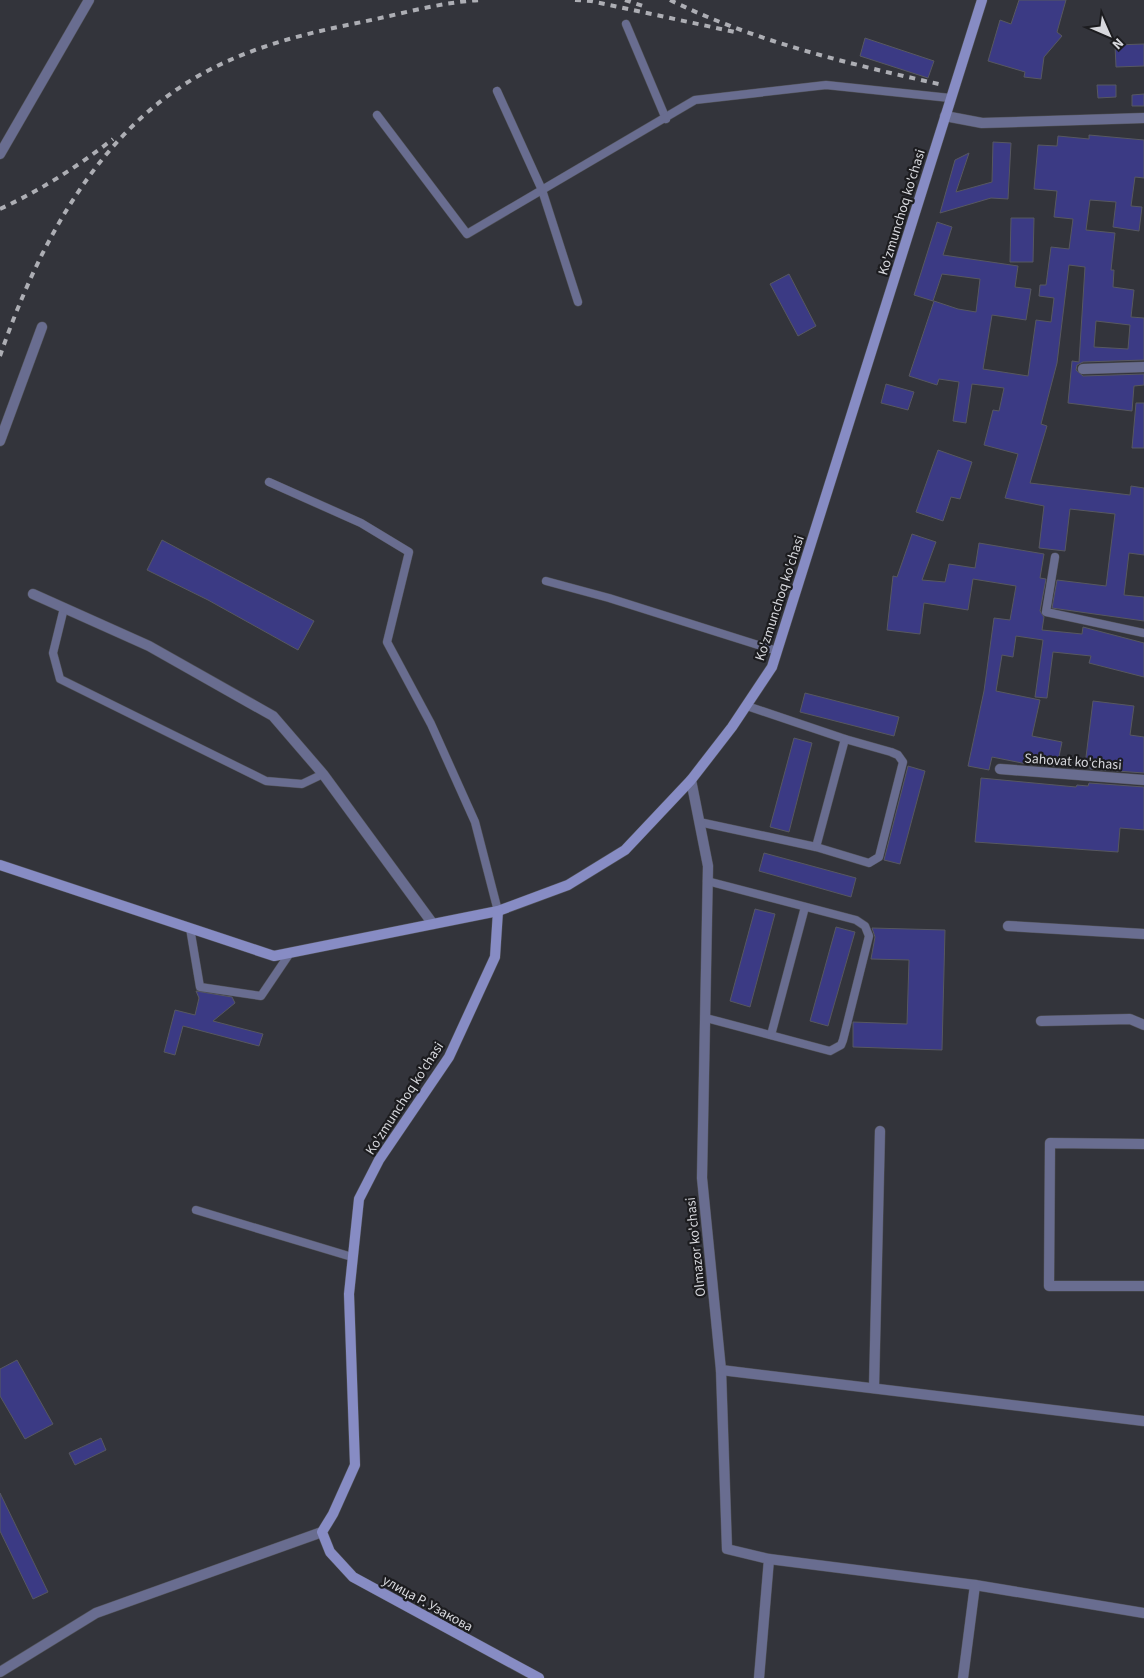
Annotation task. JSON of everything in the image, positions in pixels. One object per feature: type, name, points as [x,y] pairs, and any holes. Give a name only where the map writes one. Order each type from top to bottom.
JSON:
[{"type":"street","points":[[0,154],[89,0]]},
{"type":"street","name":"Ko'zmunchoq ko'chasi","points":[[322,1532],[333,1514],[355,1465],[349,1294],[359,1199],[379,1160],[449,1057],[495,957],[498,911],[568,885],[625,850],[691,780],[747,706],[772,668],[982,0]]},
{"type":"street","points":[[945,116],[982,122],[1144,118]]},
{"type":"street","points":[[0,442],[42,327]]},
{"type":"street","points":[[1083,369],[1144,367]]},
{"type":"street","points":[[33,594],[149,646],[273,716],[323,774],[433,924]]},
{"type":"street","name":"Sahovat ko'chasi","points":[[1000,769],[1144,780]]},
{"type":"street","name":"Olmazor ko'chasi","points":[[691,780],[708,866],[702,1178],[721,1370],[727,1549],[769,1558]]},
{"type":"street","points":[[0,865],[274,956],[498,911]]},
{"type":"street","points":[[1008,926],[1144,934]]},
{"type":"street","points":[[1040,1021],[1130,1020],[1144,1025]]},
{"type":"street","points":[[874,1388],[880,1131]]},
{"type":"street","points":[[1144,1144],[1050,1143],[1049,1286],[1144,1286]]},
{"type":"street","points":[[721,1370],[1144,1421]]},
{"type":"street","points":[[0,1672],[96,1613],[322,1532]]},
{"type":"street","name":"улица Р. Узакова","points":[[322,1532],[330,1552],[354,1577],[539,1678]]},
{"type":"street","points":[[760,1678],[769,1558],[975,1585],[1144,1613]]},
{"type":"street","points":[[963,1678],[975,1585]]},
{"type":"lane","points":[[626,24],[666,118]]},
{"type":"lane","points":[[377,115],[467,234],[695,100],[826,85],[950,98]]},
{"type":"lane","points":[[498,92],[542,190],[578,302]]},
{"type":"lane","points":[[269,482],[362,523],[409,552],[387,642],[431,724],[475,822],[498,911]]},
{"type":"lane","points":[[1055,557],[1046,612],[1144,633]]},
{"type":"lane","points":[[546,581],[610,598],[777,651]]},
{"type":"lane","points":[[64,608],[54,653],[60,678],[266,781],[302,784],[323,774]]},
{"type":"lane","points":[[699,822],[816,847],[869,863],[879,857],[903,762],[898,755],[747,706]]},
{"type":"lane","points":[[816,847],[844,739]]},
{"type":"lane","points":[[706,1018],[830,1051],[841,1045],[843,1040],[869,936],[865,926],[856,920],[707,881]]},
{"type":"lane","points":[[770,1035],[804,906]]},
{"type":"lane","points":[[190,928],[200,987],[261,996],[290,953]]},
{"type":"lane","points":[[196,1210],[352,1257]]},
{"type":"building","points":[[1019,0],[1066,0],[1057,32],[1062,36],[1044,57],[1041,79],[1024,77],[1025,72],[988,61],[1000,20],[1011,24]]},
{"type":"building","points":[[865,38],[934,61],[928,78],[860,56]]},
{"type":"building","points":[[1144,44],[1144,66],[1116,67],[1115,45]]},
{"type":"building","points":[[1097,85],[1116,85],[1116,97],[1098,98]]},
{"type":"building","points":[[1144,94],[1144,106],[1132,106],[1132,95]]},
{"type":"building","points":[[1089,135],[1144,140],[1144,178],[1135,177],[1131,206],[1142,207],[1139,231],[1113,227],[1116,202],[1090,200],[1086,230],[1115,233],[1111,270],[1114,270],[1113,287],[1134,290],[1131,317],[1144,318],[1144,360],[1083,362],[1077,365],[1076,370],[1083,376],[1144,374],[1144,385],[1134,386],[1132,411],[1068,403],[1072,361],[1079,362],[1085,267],[1069,265],[1057,363],[1041,424],[1047,426],[1030,483],[1130,495],[1131,486],[1144,488],[1144,555],[1129,553],[1124,595],[1144,597],[1144,621],[1052,608],[1057,580],[1106,586],[1115,514],[1070,509],[1065,551],[1039,548],[1044,506],[1005,498],[1018,454],[984,445],[993,410],[999,411],[1004,388],[972,384],[966,423],[953,421],[959,382],[939,379],[937,385],[909,376],[934,301],[958,309],[976,312],[980,279],[942,274],[933,301],[914,295],[937,222],[952,227],[943,255],[1018,266],[1015,287],[1031,289],[1026,320],[992,315],[983,369],[1028,376],[1036,320],[1051,322],[1054,298],[1039,296],[1040,285],[1046,285],[1051,247],[1069,249],[1073,219],[1054,217],[1057,191],[1034,189],[1038,145],[1057,146],[1058,136],[1089,139]],"holes":[[[1096,321],[1130,325],[1128,349],[1094,347]]]},
{"type":"building","points":[[993,142],[1011,143],[1008,199],[991,198],[940,213],[955,160],[969,153],[956,192],[992,182]]},
{"type":"building","points":[[1011,218],[1034,218],[1033,262],[1010,262]]},
{"type":"building","points":[[789,274],[816,326],[798,336],[770,284]]},
{"type":"building","points":[[886,384],[914,392],[908,410],[881,403]]},
{"type":"building","points":[[1136,403],[1144,403],[1144,448],[1132,448]]},
{"type":"building","points":[[938,450],[972,462],[960,499],[951,497],[943,521],[916,512]]},
{"type":"building","points":[[912,534],[936,542],[922,580],[945,582],[949,564],[975,568],[979,543],[1044,554],[1040,578],[1046,579],[1040,611],[1044,617],[1042,630],[1082,634],[1083,627],[1144,643],[1144,677],[1089,663],[1091,656],[1053,652],[1047,698],[1035,697],[1043,640],[1016,636],[1013,657],[1002,655],[996,691],[1040,700],[1032,736],[1062,742],[1057,766],[1032,765],[992,757],[989,770],[968,766],[984,691],[994,618],[1010,620],[1016,586],[973,579],[968,610],[924,603],[920,634],[887,630],[893,576],[897,577]]},
{"type":"building","points":[[162,540],[314,621],[298,650],[208,600],[147,570]]},
{"type":"building","points":[[805,693],[899,717],[894,736],[800,712]]},
{"type":"building","points":[[1093,701],[1134,706],[1130,735],[1144,737],[1144,773],[1090,769],[1090,765],[1085,765]]},
{"type":"building","points":[[794,738],[812,743],[789,832],[770,827]]},
{"type":"building","points":[[908,766],[925,771],[900,864],[884,860]]},
{"type":"building","points":[[981,778],[1076,787],[1077,785],[1088,786],[1089,783],[1144,787],[1144,830],[1120,828],[1118,852],[975,842]]},
{"type":"building","points":[[764,853],[856,878],[851,897],[759,871]]},
{"type":"building","points":[[755,909],[775,914],[750,1007],[730,1001]]},
{"type":"building","points":[[836,927],[855,932],[828,1026],[810,1021]]},
{"type":"building","points":[[872,928],[945,930],[942,1050],[853,1047],[853,1022],[907,1024],[909,960],[871,959],[875,937]]},
{"type":"building","points":[[196,991],[232,997],[235,1003],[213,1021],[263,1034],[259,1046],[183,1026],[175,1055],[164,1052],[175,1010],[195,1015],[199,998]]},
{"type":"building","points":[[17,1360],[53,1424],[25,1439],[0,1396],[0,1369]]},
{"type":"building","points":[[101,1438],[106,1450],[75,1465],[69,1453]]},
{"type":"building","points":[[0,1493],[48,1592],[33,1599],[0,1531]]},
{"type":"railway","points":[[0,356],[34,272],[78,192],[106,155],[137,122],[172,93],[229,60],[285,40],[421,9],[481,0]]},
{"type":"railway","points":[[575,0],[591,1],[735,32]]},
{"type":"railway","points":[[625,0],[643,6]]},
{"type":"railway","points":[[670,0],[703,15],[770,40],[838,60],[943,85]]},
{"type":"railway","points":[[0,209],[58,177],[113,139]]}]
